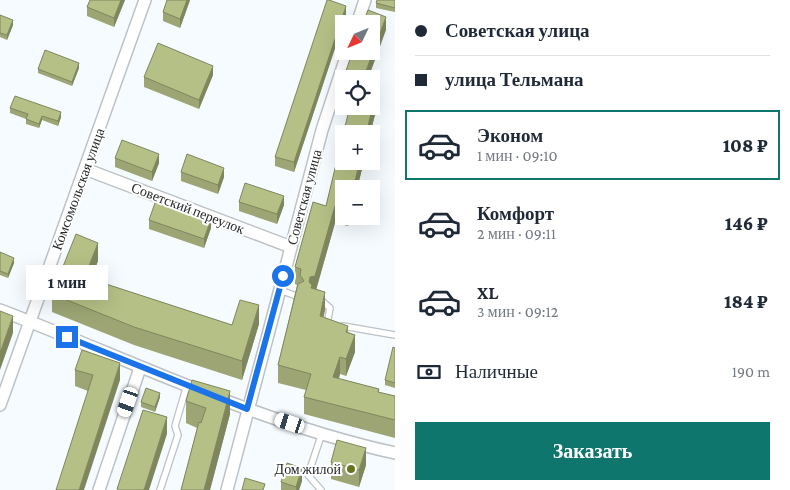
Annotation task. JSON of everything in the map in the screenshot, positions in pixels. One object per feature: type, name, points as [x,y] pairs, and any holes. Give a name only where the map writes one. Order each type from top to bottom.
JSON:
[{"type":"street","name":"Комсомольская улица","points":[[0,405],[145,0]]},
{"type":"street","points":[[360,15],[365,0]]},
{"type":"street","name":"Советская улица","points":[[226,490],[322,130],[345,60]]},
{"type":"street","name":"Советский переулок","points":[[85,169],[291,247]]},
{"type":"street","points":[[0,310],[140,368],[247,409],[395,453]]},
{"type":"street","points":[[99,490],[140,368]]},
{"type":"lane","points":[[279,290],[299,296]]},
{"type":"lane","points":[[314,298],[320,299],[330,308],[327,325],[395,335]]},
{"type":"lane","points":[[160,490],[178,435],[174,426],[187,386]]},
{"type":"lane","points":[[321,490],[308,475],[322,432]]},
{"type":"building","points":[[90,0],[121,0],[114,18],[87,7]]},
{"type":"building","points":[[167,0],[187,0],[180,19],[163,12]]},
{"type":"building","points":[[327,0],[346,6],[343,15],[335,15],[335,39],[294,162],[275,157]]},
{"type":"building","points":[[377,0],[395,0],[395,8],[376,3]]},
{"type":"building","points":[[368,10],[386,17],[380,33],[380,15],[366,15]]},
{"type":"building","points":[[0,15],[13,20],[7,35],[0,33]]},
{"type":"building","points":[[158,43],[213,66],[199,100],[144,77]]},
{"type":"building","points":[[45,50],[79,63],[72,82],[38,69]]},
{"type":"building","points":[[350,60],[370,60],[366,70],[346,70]]},
{"type":"building","points":[[15,96],[61,112],[58,121],[42,116],[39,124],[26,119],[28,114],[10,108]]},
{"type":"building","points":[[348,115],[371,115],[368,125],[345,125]]},
{"type":"building","points":[[122,140],[159,154],[152,172],[115,158]]},
{"type":"building","points":[[187,154],[224,168],[218,185],[181,172]]},
{"type":"building","points":[[335,168],[358,170],[355,180],[335,180],[335,206],[315,276],[310,277],[309,282],[312,285],[311,288],[325,292],[320,316],[348,326],[346,332],[355,335],[346,359],[340,357],[333,377],[379,389],[378,392],[395,396],[395,420],[304,397],[311,374],[278,365],[298,284],[304,281],[300,275],[301,269],[295,267],[313,202],[326,206]]},
{"type":"building","points":[[245,183],[284,196],[277,214],[239,202]]},
{"type":"building","points":[[156,200],[211,219],[204,239],[149,220]]},
{"type":"building","points":[[76,234],[98,243],[85,276],[232,325],[240,300],[259,305],[242,361],[134,327],[52,294]]},
{"type":"building","points":[[0,252],[14,258],[8,274],[0,271]]},
{"type":"building","points":[[0,311],[13,316],[0,353]]},
{"type":"building","points":[[393,347],[395,348],[395,383],[385,380]]},
{"type":"building","points":[[82,350],[120,363],[79,490],[56,490],[93,375],[75,370]]},
{"type":"building","points":[[192,380],[230,391],[204,490],[181,490],[199,422],[201,423],[206,408],[186,401]]},
{"type":"building","points":[[146,388],[160,393],[155,407],[141,402]]},
{"type":"building","points":[[143,410],[167,417],[144,490],[119,490],[117,489]]},
{"type":"building","points":[[337,440],[366,448],[359,470],[331,462]]},
{"type":"building","points":[[287,463],[302,468],[296,487],[281,482]]},
{"type":"building","points":[[245,478],[265,484],[263,490],[242,490]]},
{"type":"place","name":"Дом жилой","points":[[351,469]]},
{"type":"route","points":[[67,337],[140,368],[247,409],[283,276]]}]
